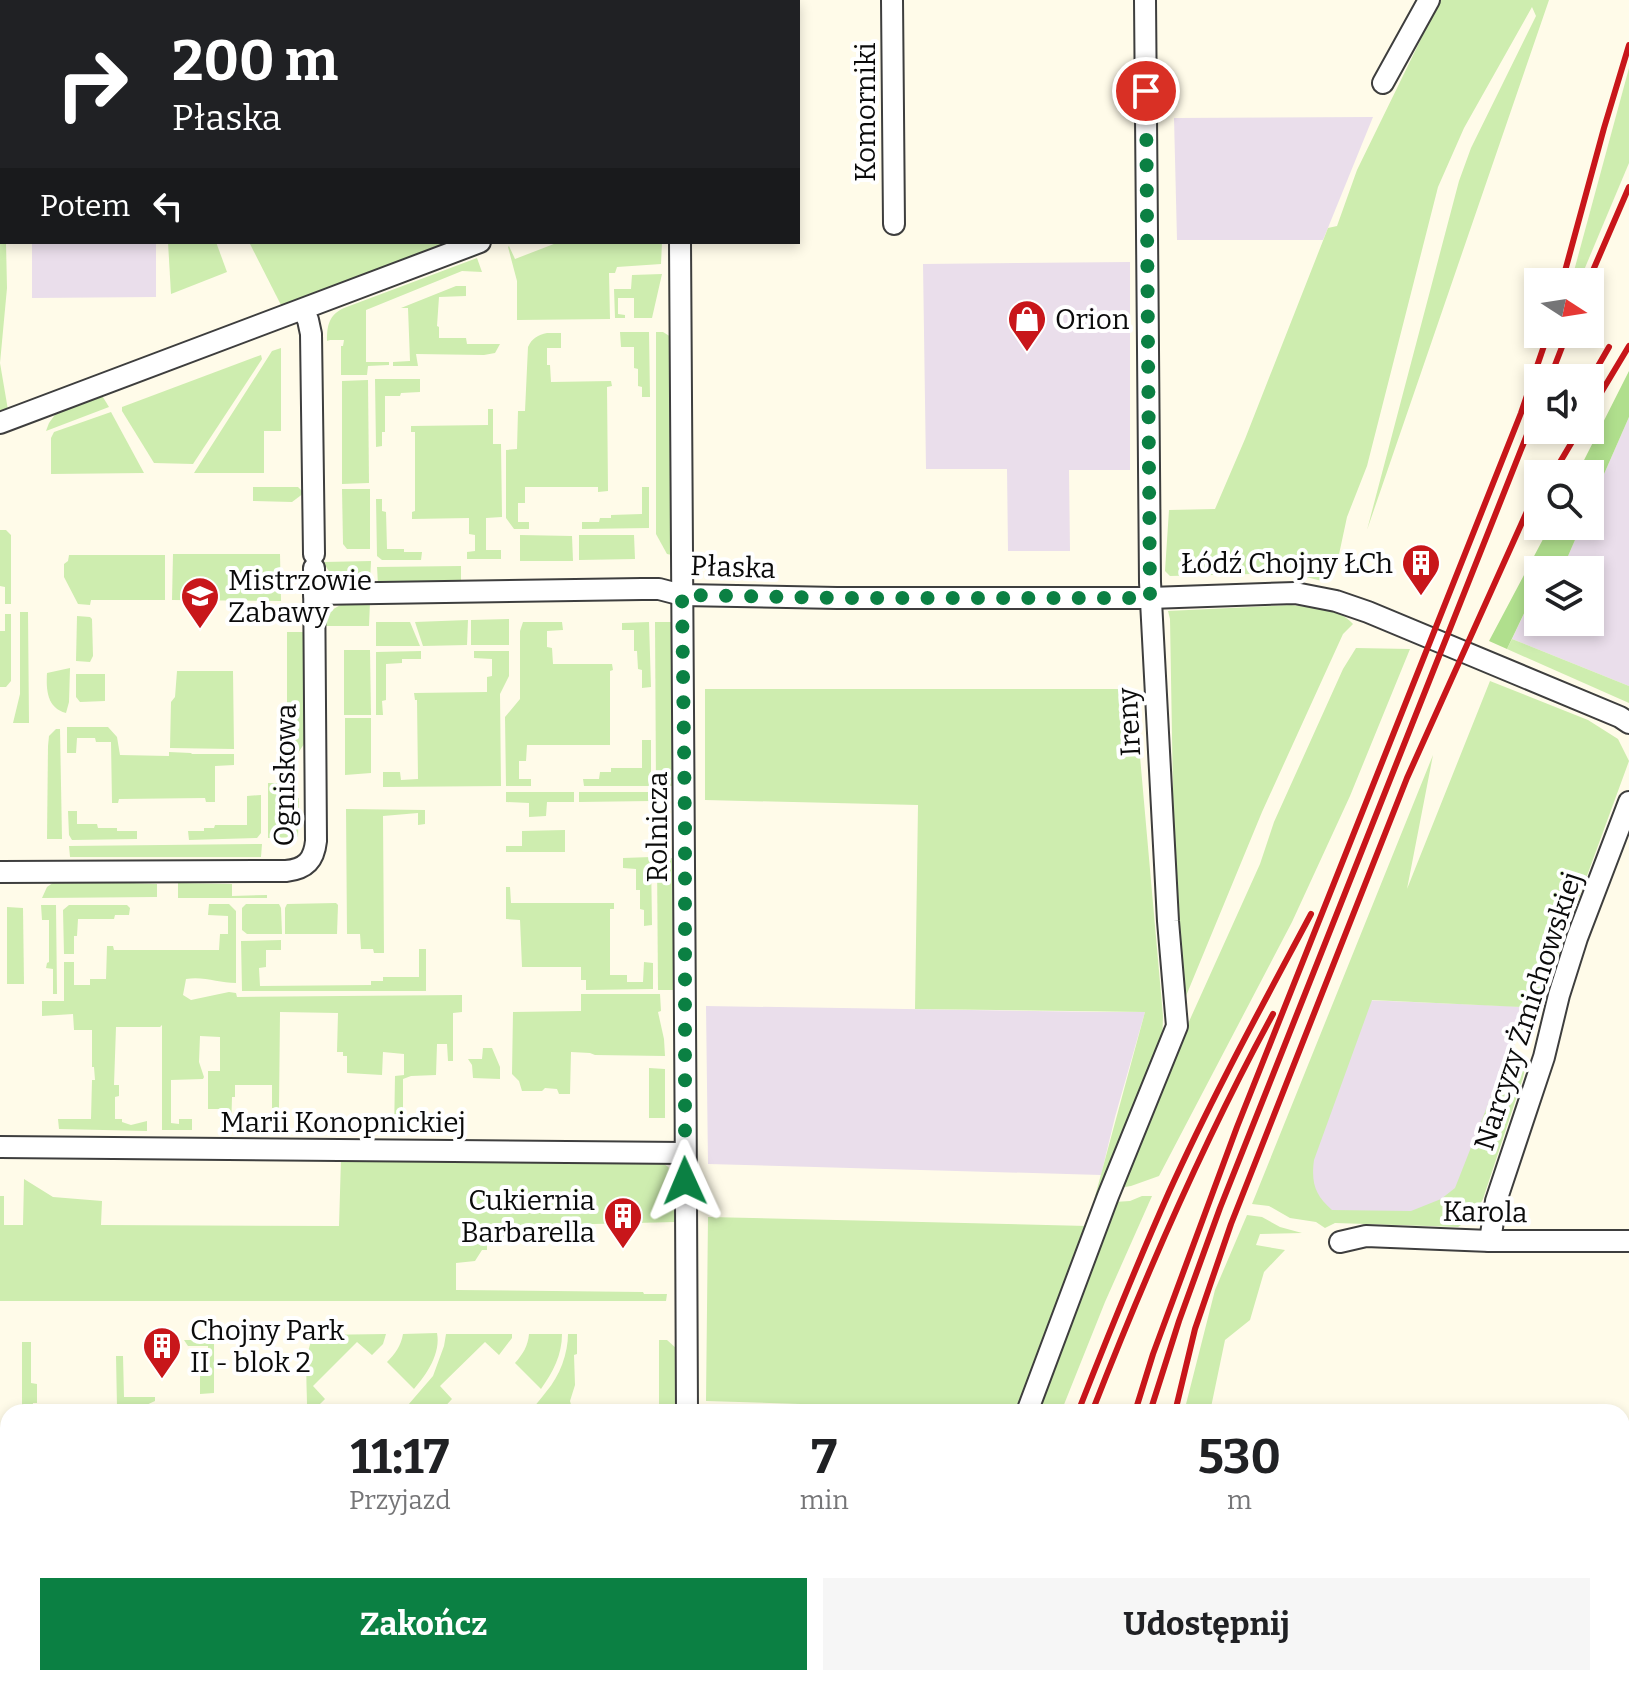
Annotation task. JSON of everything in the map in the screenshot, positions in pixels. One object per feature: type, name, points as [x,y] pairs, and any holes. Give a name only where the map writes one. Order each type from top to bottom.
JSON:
[{"type":"street","name":"Komorniki","points":[[892,0],[894,224]]},
{"type":"street","name":"Ireny","points":[[1030,1404],[1108,1196],[1177,1026],[1150,598],[1145,0]]},
{"type":"street","points":[[1383,83],[1429,0]]},
{"type":"street","points":[[0,423],[475,244]]},
{"type":"street","name":"Rolnicza","points":[[680,244],[687,1404]]},
{"type":"street","name":"Ogniskowa","points":[[0,872],[286,871],[297,870],[310,863],[316,841],[314,561],[311,334],[303,310]]},
{"type":"street","name":"Płaska","points":[[314,594],[659,589],[682,595],[837,598],[1150,598],[1295,593],[1336,601],[1368,612],[1593,705],[1629,723]]},
{"type":"street","name":"Narcyzy Żmichowskiej","points":[[1490,1241],[1496,1201],[1544,1057],[1572,953],[1629,802]]},
{"type":"street","name":"Marii Konopnickiej","points":[[0,1147],[685,1153]]},
{"type":"street","name":"Karola","points":[[1340,1242],[1366,1236],[1490,1241],[1629,1241]]},
{"type":"shaded area","points":[[1373,117],[1323,240],[1177,240],[1174,118]]},
{"type":"shaded area","points":[[32,244],[156,244],[156,297],[32,298]]},
{"type":"shaded area","points":[[1130,262],[1130,470],[1069,470],[1070,551],[1008,551],[1007,469],[926,469],[923,264]]},
{"type":"shaded area","points":[[1629,417],[1629,686],[1512,639],[1524,614],[1524,636],[1604,636],[1604,556],[1568,556],[1575,540],[1604,540],[1604,474]]},
{"type":"shaded area","points":[[1363,1000],[1529,1007],[1449,1214],[1331,1217],[1286,1203]]},
{"type":"shaded area","points":[[706,1006],[1145,1012],[1101,1175],[708,1164]]},
{"type":"green space","points":[[1440,0],[1549,0],[1367,530],[1459,181],[1471,148],[1536,16],[1532,7],[1464,128],[1438,187],[1367,466],[1347,517],[1335,573],[1326,582],[1290,573],[1170,576],[1165,571],[1169,510],[1215,509],[1328,228],[1337,226],[1357,170]]},
{"type":"green space","points":[[1629,68],[1629,163],[1585,268],[1575,268]]},
{"type":"green space","points":[[0,244],[6,244],[7,288],[0,363]]},
{"type":"green space","points":[[168,244],[217,244],[227,272],[171,294]]},
{"type":"green space","points":[[250,244],[452,244],[282,307]]},
{"type":"green space","points":[[554,244],[662,244],[661,264],[617,267],[615,273],[609,273],[610,319],[517,320],[517,281],[509,246],[515,259]]},
{"type":"green space","points":[[477,258],[482,272],[462,271],[366,310],[366,362],[389,362],[389,365],[368,366],[367,375],[341,375],[341,346],[344,340],[327,341],[328,325],[335,314]]},
{"type":"green space","points":[[662,274],[652,318],[634,318],[634,298],[618,298],[618,314],[625,315],[625,318],[615,318],[614,289],[631,289],[632,275]]},
{"type":"green space","points":[[456,286],[466,286],[466,296],[439,297],[439,338],[466,338],[467,344],[500,344],[495,353],[416,354],[418,366],[393,366],[393,362],[410,361],[408,308],[401,308]]},
{"type":"green space","points":[[620,332],[649,332],[650,397],[642,397],[642,387],[638,386],[638,369],[634,368],[634,347],[621,347]]},
{"type":"green space","points":[[656,332],[671,337],[672,555],[667,554],[656,534]]},
{"type":"green space","points":[[561,333],[561,348],[547,348],[551,382],[611,381],[612,386],[607,387],[608,491],[598,492],[598,487],[525,487],[525,503],[518,503],[518,522],[529,522],[529,529],[514,529],[506,518],[506,450],[517,449],[518,411],[525,411],[528,347],[536,337]]},
{"type":"green space","points":[[281,348],[281,431],[264,431],[264,473],[194,473],[272,351]]},
{"type":"green space","points":[[261,355],[262,359],[193,464],[154,463],[122,407]]},
{"type":"green space","points":[[0,363],[8,410],[0,413]]},
{"type":"green space","points":[[1629,371],[1629,417],[1604,474],[1604,460],[1584,460],[1592,444],[1604,444],[1604,421]]},
{"type":"green space","points":[[375,379],[420,379],[420,392],[385,396],[385,432],[382,432],[382,446],[376,447]]},
{"type":"green space","points":[[368,380],[369,483],[342,484],[342,381]]},
{"type":"green space","points":[[101,394],[109,407],[46,431],[57,412]]},
{"type":"green space","points":[[488,409],[493,409],[493,444],[501,444],[502,517],[486,518],[486,550],[501,550],[501,559],[467,559],[467,552],[475,551],[475,535],[469,534],[469,518],[412,519],[412,512],[415,511],[415,432],[411,432],[411,426],[488,425]]},
{"type":"green space","points":[[111,412],[144,473],[51,474],[51,438],[54,432]]},
{"type":"green space","points":[[253,487],[298,487],[304,493],[292,502],[253,501]]},
{"type":"green space","points":[[642,487],[649,487],[649,528],[582,529],[582,522],[599,522],[600,518],[611,518],[611,515],[642,514]]},
{"type":"green space","points":[[342,489],[370,489],[370,549],[347,549],[343,544]]},
{"type":"green space","points":[[376,499],[382,499],[382,511],[386,512],[387,549],[422,552],[421,560],[382,560],[377,556]]},
{"type":"green space","points":[[0,530],[6,530],[11,535],[11,604],[5,604],[5,587],[0,586]]},
{"type":"green space","points":[[520,535],[572,536],[573,561],[520,561]]},
{"type":"green space","points":[[579,535],[634,535],[635,559],[579,560]]},
{"type":"green space","points":[[1543,540],[1575,540],[1568,556],[1534,556]]},
{"type":"green space","points":[[173,554],[280,554],[281,601],[172,600]]},
{"type":"green space","points":[[69,555],[165,555],[165,600],[91,600],[90,605],[78,604],[64,577],[64,564]]},
{"type":"green space","points":[[371,561],[370,584],[349,583],[337,578],[324,562]]},
{"type":"green space","points":[[461,566],[461,583],[378,584],[377,567]]},
{"type":"green space","points":[[1524,575],[1524,614],[1507,649],[1489,641]]},
{"type":"green space","points":[[347,602],[370,602],[369,626],[324,626],[332,611]]},
{"type":"green space","points":[[1291,605],[1333,612],[1353,624],[1343,634],[1262,812],[1186,996],[1182,995],[1175,912],[1168,611]]},
{"type":"green space","points":[[20,612],[28,612],[29,723],[13,723],[20,694]]},
{"type":"green space","points":[[5,614],[11,614],[11,681],[6,687],[0,687],[0,631],[5,631]]},
{"type":"green space","points":[[77,616],[92,619],[93,656],[90,662],[76,661]]},
{"type":"green space","points":[[509,619],[509,645],[471,645],[471,620]]},
{"type":"green space","points":[[468,620],[467,645],[423,646],[415,622]]},
{"type":"green space","points":[[376,622],[410,622],[420,646],[376,646]]},
{"type":"green space","points":[[523,622],[562,622],[563,630],[547,631],[547,647],[552,648],[553,664],[612,664],[610,745],[527,745],[526,761],[519,761],[519,779],[531,779],[531,786],[506,786],[505,717],[520,699],[520,631]]},
{"type":"green space","points":[[649,622],[651,687],[642,688],[642,670],[638,669],[637,651],[634,651],[634,630],[622,630],[622,623]]},
{"type":"green space","points":[[655,622],[673,622],[673,786],[656,786]]},
{"type":"green space","points":[[287,632],[305,632],[306,741],[298,753],[287,754]]},
{"type":"green space","points":[[1512,639],[1629,686],[1629,703],[1507,649]]},
{"type":"green space","points":[[1356,648],[1410,649],[1350,796],[1292,922],[1159,1176],[1119,1188],[1260,864],[1274,822],[1343,669]]},
{"type":"green space","points":[[344,650],[370,650],[371,715],[344,715]]},
{"type":"green space","points":[[421,651],[421,659],[402,659],[402,663],[386,664],[386,700],[382,701],[383,715],[376,715],[376,652]]},
{"type":"green space","points":[[474,651],[509,651],[509,676],[500,694],[501,786],[383,787],[383,772],[400,772],[401,780],[418,779],[417,700],[414,693],[487,692],[487,677],[492,676],[492,659],[474,658]]},
{"type":"green space","points":[[70,668],[66,713],[51,703],[47,673]]},
{"type":"green space","points":[[177,671],[233,671],[234,749],[170,748],[171,702],[175,697]]},
{"type":"green space","points":[[76,674],[105,674],[105,701],[80,702],[76,697]]},
{"type":"green space","points":[[1490,681],[1588,720],[1618,739],[1629,761],[1539,1007],[1532,1040],[1524,1042],[1518,1030],[1521,1007],[1372,1000],[1313,1168],[1316,1188],[1332,1210],[1411,1211],[1441,1199],[1455,1188],[1509,1051],[1521,1055],[1526,1064],[1483,1199],[1472,1218],[1458,1227],[1335,1223],[1325,1228],[1316,1222],[1290,1218],[1269,1206],[1252,1204],[1433,755],[1407,889]]},
{"type":"green space","points":[[705,689],[1134,689],[1163,1016],[1162,1049],[1020,1404],[706,1401],[708,1217],[1087,1226],[1145,1012],[915,1009],[918,805],[705,800]]},
{"type":"green space","points":[[345,718],[371,718],[371,773],[345,775]]},
{"type":"green space","points":[[67,727],[108,727],[117,737],[120,755],[169,756],[169,752],[234,754],[234,765],[215,766],[215,802],[206,802],[205,798],[119,799],[118,803],[112,803],[111,742],[77,738],[76,753],[67,753]]},
{"type":"green space","points":[[60,729],[62,839],[47,839],[48,746],[49,736]]},
{"type":"green space","points":[[642,740],[651,740],[651,786],[584,786],[583,779],[599,779],[600,772],[611,772],[611,768],[642,768]]},
{"type":"green space","points":[[268,783],[288,783],[288,798],[299,798],[298,837],[268,838]]},
{"type":"green space","points":[[506,792],[574,792],[574,802],[547,802],[546,816],[529,817],[529,803],[506,802]]},
{"type":"green space","points":[[579,792],[650,792],[651,801],[579,802]]},
{"type":"green space","points":[[261,795],[261,833],[257,838],[189,840],[188,831],[204,831],[204,828],[214,828],[215,825],[247,825],[247,796]]},
{"type":"green space","points":[[346,809],[425,810],[425,824],[418,825],[418,813],[383,816],[384,953],[361,949],[360,934],[347,934]]},
{"type":"green space","points":[[68,811],[77,811],[77,824],[137,831],[137,839],[72,840]]},
{"type":"green space","points":[[565,830],[565,852],[506,852],[506,846],[522,846],[522,831]]},
{"type":"green space","points":[[262,844],[261,857],[70,857],[69,846]]},
{"type":"green space","points":[[651,857],[652,925],[644,926],[640,890],[636,890],[636,869],[623,868],[623,858]]},
{"type":"green space","points":[[657,858],[675,858],[675,990],[658,990]]},
{"type":"green space","points":[[57,880],[157,884],[157,897],[42,898],[47,887]]},
{"type":"green space","points":[[178,883],[232,884],[232,896],[267,895],[267,898],[178,898]]},
{"type":"green space","points":[[506,887],[510,887],[511,903],[614,903],[614,909],[610,909],[610,975],[627,975],[627,982],[643,982],[644,962],[653,963],[653,989],[586,990],[586,980],[581,980],[581,967],[522,967],[520,920],[506,919]]},
{"type":"green space","points":[[336,903],[337,934],[285,934],[287,904]]},
{"type":"green space","points":[[209,904],[229,904],[236,911],[236,983],[186,979],[183,995],[191,1000],[229,992],[236,993],[237,997],[462,995],[462,1012],[453,1013],[453,1061],[448,1061],[447,1044],[437,1044],[436,1075],[403,1079],[403,1134],[394,1134],[395,1076],[404,1075],[404,1054],[383,1052],[382,1075],[347,1073],[347,1056],[337,1052],[338,1013],[280,1012],[279,1108],[272,1108],[272,1085],[235,1085],[231,1131],[220,1130],[220,1109],[208,1109],[208,1071],[220,1071],[220,1037],[200,1036],[199,1062],[203,1079],[171,1080],[171,1123],[179,1124],[179,1119],[192,1119],[192,1130],[162,1130],[162,1025],[116,1027],[114,1085],[119,1085],[119,1096],[115,1097],[115,1119],[122,1119],[122,1122],[131,1125],[147,1121],[147,1131],[59,1129],[58,1119],[91,1119],[92,1080],[95,1080],[92,1030],[74,1030],[73,1014],[42,1016],[42,1001],[64,1001],[64,962],[74,962],[74,985],[90,985],[90,979],[106,979],[107,946],[113,946],[114,950],[219,950],[220,934],[228,934],[228,916],[208,915]]},
{"type":"green space","points":[[246,904],[279,904],[282,934],[247,934],[242,930],[242,908]]},
{"type":"green space","points":[[41,905],[56,905],[57,994],[53,994],[53,969],[46,968],[49,962],[49,920],[42,920]]},
{"type":"green space","points":[[69,905],[127,905],[130,908],[129,915],[115,915],[114,919],[78,919],[74,954],[64,954],[63,910]]},
{"type":"green space","points":[[7,907],[23,908],[24,984],[7,984]]},
{"type":"green space","points":[[281,940],[281,950],[266,950],[266,967],[259,968],[260,986],[371,985],[371,981],[383,981],[383,977],[419,977],[419,949],[426,949],[426,991],[242,991],[241,941]]},
{"type":"green space","points":[[581,994],[660,994],[661,1011],[658,1012],[665,1056],[571,1052],[570,1094],[559,1094],[557,1089],[545,1088],[542,1091],[522,1091],[519,1081],[512,1074],[513,1012],[581,1011]]},
{"type":"green space","points":[[483,1048],[492,1048],[500,1067],[500,1079],[473,1078],[468,1059],[482,1059]]},
{"type":"green space","points":[[649,1068],[665,1069],[665,1118],[649,1118]]},
{"type":"green space","points":[[341,1159],[650,1161],[663,1164],[670,1169],[676,1183],[676,1222],[553,1225],[553,1242],[487,1240],[487,1250],[482,1250],[475,1261],[456,1263],[456,1290],[643,1292],[667,1294],[666,1301],[0,1301],[0,1196],[4,1196],[4,1225],[23,1225],[24,1179],[53,1197],[102,1201],[101,1225],[339,1226]]},
{"type":"green space","points":[[1152,1196],[1064,1404],[1039,1404],[1114,1202]]},
{"type":"green space","points":[[1247,1215],[1262,1217],[1280,1227],[1302,1233],[1260,1234],[1256,1245],[1285,1250],[1264,1272],[1250,1320],[1225,1340],[1212,1404],[1186,1404],[1215,1290]]},
{"type":"green space","points":[[437,1333],[435,1356],[414,1389],[387,1362],[397,1350],[403,1334]]},
{"type":"green space","points":[[386,1334],[383,1344],[372,1355],[357,1342],[313,1386],[325,1399],[320,1404],[307,1404],[308,1351],[315,1335]]},
{"type":"green space","points":[[446,1334],[512,1334],[499,1355],[485,1342],[440,1386],[452,1399],[447,1404],[409,1404],[433,1376]]},
{"type":"green space","points":[[529,1334],[562,1334],[556,1363],[541,1389],[515,1363],[525,1350]]},
{"type":"green space","points":[[568,1334],[577,1334],[575,1385],[571,1404],[536,1404],[559,1372]]},
{"type":"green space","points":[[184,1340],[214,1340],[214,1393],[200,1394],[200,1365],[208,1365],[208,1346],[188,1346]]},
{"type":"green space","points":[[659,1340],[667,1340],[677,1349],[677,1404],[659,1404]]},
{"type":"green space","points":[[22,1342],[31,1342],[31,1383],[37,1384],[37,1403],[22,1404]]},
{"type":"green space","points":[[116,1356],[123,1356],[124,1397],[155,1397],[155,1401],[148,1404],[117,1404]]},
{"type":"railway","points":[[1566,268],[1629,45]]},
{"type":"railway","points":[[1594,268],[1629,187]]},
{"type":"railway","points":[[1604,388],[1629,346]]},
{"type":"railway","points":[[1599,364],[1609,347]]},
{"type":"railway","points":[[1137,1404],[1237,1127],[1521,413],[1543,348]]},
{"type":"railway","points":[[1555,364],[1562,348]]},
{"type":"railway","points":[[1153,1404],[1220,1208],[1524,442]]},
{"type":"railway","points":[[1561,460],[1571,444]]},
{"type":"railway","points":[[1177,1404],[1195,1329],[1231,1224],[1407,778],[1524,518]]},
{"type":"railway","points":[[1081,1404],[1185,1157],[1311,914]]},
{"type":"railway","points":[[1095,1404],[1176,1210],[1273,1014]]},
{"type":"place","name":"Orion","points":[[1027,353]]},
{"type":"place","name":"Łódź Chojny ŁCh","points":[[1421,597]]},
{"type":"place","name":"Mistrzowie Zabawy","points":[[200,630]]},
{"type":"place","name":"Cukiernia Barbarella","points":[[623,1250]]},
{"type":"place","name":"Chojny Park II - blok 2","points":[[162,1380]]},
{"type":"route","points":[[685,1181],[682,595],[1150,598],[1146,91]]}]
